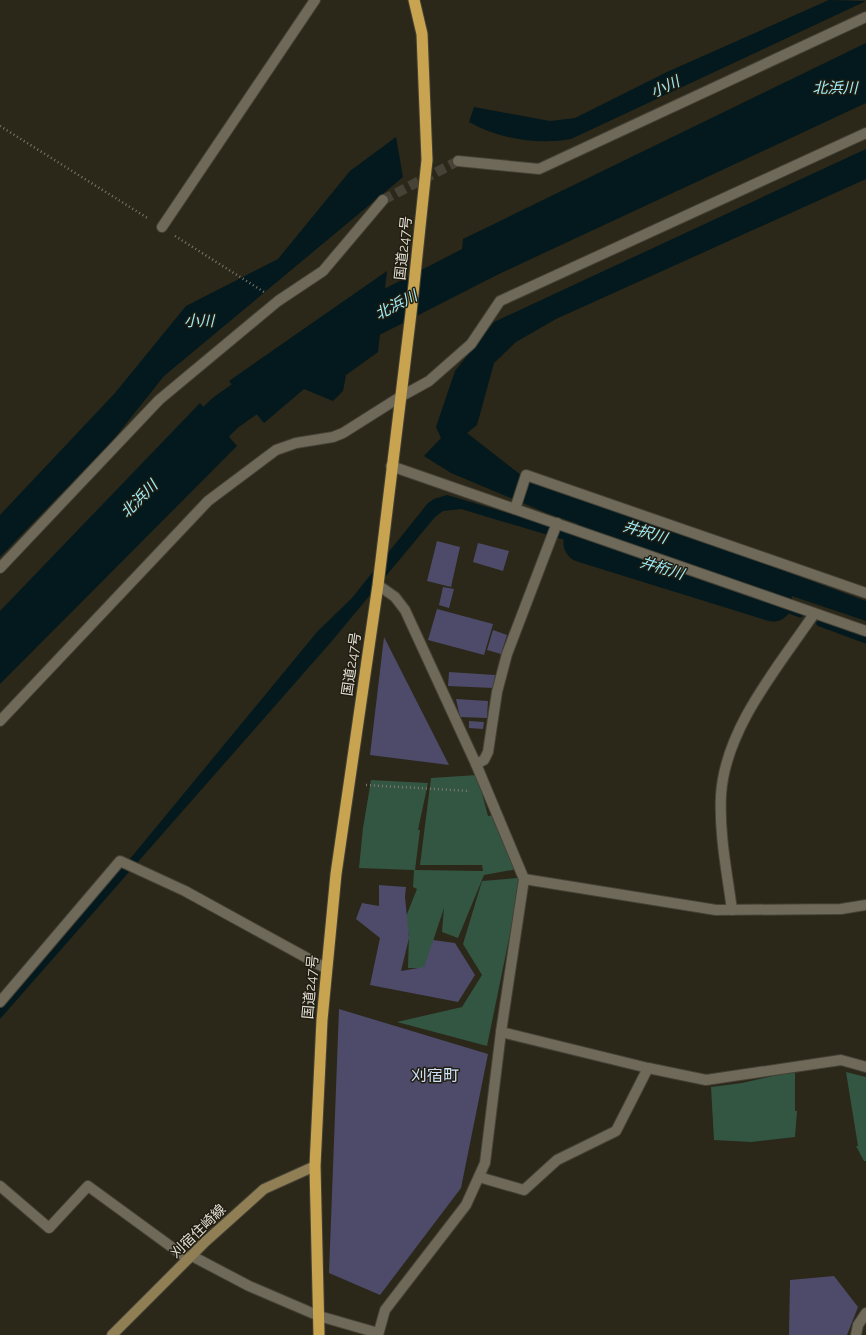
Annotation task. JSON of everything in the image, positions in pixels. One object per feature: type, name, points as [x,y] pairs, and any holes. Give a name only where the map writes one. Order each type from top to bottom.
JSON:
[{"type":"highway","name":"国道247号","points":[[319,1335],[315,1166],[322,1020],[336,874],[378,585],[391,466],[403,381],[427,160],[426,102],[422,34],[414,0]]},
{"type":"main road","name":"刈宿住崎線","points":[[112,1335],[190,1257],[264,1189],[315,1166]]},
{"type":"street","points":[[162,227],[315,0]]},
{"type":"street","points":[[458,161],[539,169],[866,17]]},
{"type":"street","points":[[0,720],[208,501],[276,450],[291,445],[333,437],[343,433],[400,397],[429,381],[471,344],[500,301],[866,133]]},
{"type":"street","points":[[0,568],[159,400],[278,301],[324,271],[383,200]]},
{"type":"street","points":[[391,466],[515,508],[556,525],[866,632]]},
{"type":"street","points":[[515,508],[526,475],[866,593]]},
{"type":"street","points":[[476,764],[484,760],[488,752],[498,692],[507,654],[556,525]]},
{"type":"street","points":[[0,1186],[49,1228],[88,1186],[190,1257],[249,1286],[319,1316],[378,1334],[385,1310],[466,1205],[485,1163],[501,1032],[524,878],[489,792],[404,610],[395,597],[378,585]]},
{"type":"street","points":[[732,910],[722,826],[721,794],[726,765],[747,713],[814,614]]},
{"type":"street","points":[[0,1002],[120,861],[185,891],[327,969]]},
{"type":"street","points":[[524,878],[716,910],[841,909],[866,905]]},
{"type":"street","points":[[501,1032],[648,1068],[706,1080],[841,1060],[866,1067]]},
{"type":"street","points":[[479,1177],[524,1190],[557,1160],[616,1132],[648,1068]]},
{"type":"street","points":[[856,1335],[858,1325],[866,1313]]},
{"type":"path","points":[[0,126],[278,301]]},
{"type":"path","points":[[349,784],[489,792]]},
{"type":"green space","points":[[477,775],[488,816],[494,815],[517,869],[484,875],[458,938],[442,932],[444,908],[424,968],[408,968],[409,934],[403,924],[417,889],[413,887],[414,870],[359,868],[363,828],[371,780],[428,783],[418,830],[420,830],[415,870],[483,871],[482,865],[420,865],[431,778]]},
{"type":"green space","points":[[518,878],[520,885],[487,1046],[397,1022],[462,1007],[482,975],[463,944],[482,881]]},
{"type":"green space","points":[[795,1071],[795,1111],[797,1111],[795,1137],[751,1142],[714,1140],[711,1087],[742,1083]]},
{"type":"green space","points":[[846,1072],[866,1077],[866,1161],[864,1161],[856,1146],[858,1146]]},
{"type":"water","name":"小川","points":[[829,0],[866,1],[571,139],[558,141],[532,141],[519,139],[493,133],[469,122],[474,107],[550,121],[575,118],[667,72]]},
{"type":"water","name":"北浜川","points":[[866,43],[866,103],[458,293],[463,239]]},
{"type":"water","name":"小川","points":[[396,137],[403,177],[164,376],[113,440],[0,557],[0,515],[115,393],[186,306],[278,259],[350,171]]},
{"type":"water","points":[[866,149],[866,179],[556,319],[516,342],[494,363],[477,425],[467,433],[530,482],[667,528],[866,601],[866,621],[549,514],[451,473],[424,456],[441,438],[436,427],[455,371],[494,322]]},
{"type":"water","name":"北浜川","points":[[387,271],[378,352],[346,375],[343,391],[333,401],[304,389],[264,423],[229,381]]},
{"type":"water","points":[[200,403],[237,446],[0,684],[0,611]]},
{"type":"water","name":"井択川","points":[[447,495],[548,525],[677,568],[605,552],[461,509],[443,511],[435,517],[331,642],[0,1019],[0,1006],[134,854],[317,632],[352,598],[428,503],[434,499]]},
{"type":"building","points":[[437,541],[460,547],[451,587],[427,581]]},
{"type":"building","points":[[478,543],[509,551],[503,571],[473,562]]},
{"type":"building","points":[[443,587],[454,589],[449,608],[439,605]]},
{"type":"building","points":[[437,609],[493,624],[484,655],[428,640]]},
{"type":"building","points":[[493,630],[507,635],[501,654],[487,650]]},
{"type":"building","points":[[384,637],[449,765],[370,755]]},
{"type":"building","points":[[449,672],[495,675],[494,688],[448,686]]},
{"type":"building","points":[[456,699],[488,701],[487,718],[460,717]]},
{"type":"building","points":[[469,721],[484,722],[483,729],[469,728]]},
{"type":"building","points":[[379,885],[406,887],[405,897],[409,938],[401,971],[424,967],[433,940],[455,943],[475,975],[458,1002],[370,985],[380,938],[356,919],[362,903],[379,906]]},
{"type":"building","points":[[339,1009],[488,1054],[461,1188],[380,1295],[329,1273]]},
{"type":"building","points":[[834,1276],[858,1307],[847,1335],[789,1335],[790,1280]]},
{"type":"waterway","name":"北浜川","points":[[335,336],[507,248]]},
{"type":"waterway","name":"北浜川","points":[[178,459],[225,413],[288,368]]},
{"type":"waterway","name":"井桁川","points":[[583,543],[773,602]]},
{"type":"waterway","name":"井桁川","points":[[771,603],[800,614]]},
{"type":"waterway","points":[[820,623],[866,640]]},
{"type":"tunnel","points":[[383,200],[458,161]]},
{"type":"district","name":"刈宿町","points":[[435,1075]]}]
